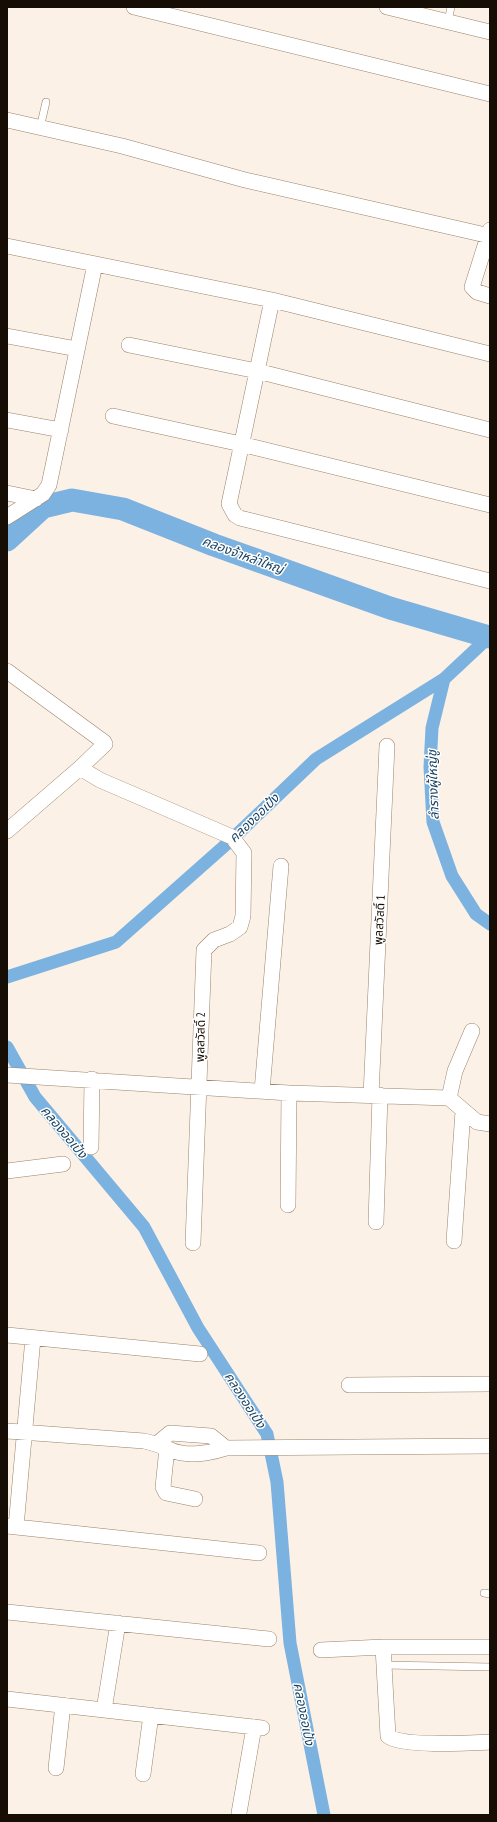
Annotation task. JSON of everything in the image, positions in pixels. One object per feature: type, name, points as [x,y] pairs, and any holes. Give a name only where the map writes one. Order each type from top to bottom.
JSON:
[{"type":"street","points":[[134,7],[490,94]]},
{"type":"street","points":[[387,7],[449,14],[490,32]]},
{"type":"street","points":[[7,120],[122,146],[245,180],[489,234],[472,287],[477,292],[490,296]]},
{"type":"street","points":[[7,246],[272,300],[490,354]]},
{"type":"street","points":[[7,517],[14,510],[43,494],[49,485],[95,264]]},
{"type":"street","points":[[272,300],[229,504],[235,515],[240,518],[490,581]]},
{"type":"street","points":[[7,336],[77,349]]},
{"type":"street","points":[[130,345],[256,371],[490,430]]},
{"type":"street","points":[[113,416],[241,444],[490,505]]},
{"type":"street","points":[[7,420],[61,430]]},
{"type":"street","points":[[7,493],[36,499]]},
{"type":"street","points":[[7,671],[105,744],[80,768],[7,831]]},
{"type":"street","name":"พูลสวัสดิ์ 1","points":[[376,1222],[375,1095],[387,746]]},
{"type":"street","name":"พูลสวัสดิ์ 2","points":[[80,768],[100,780],[232,837],[244,853],[242,916],[240,927],[230,934],[214,940],[204,950],[193,1243]]},
{"type":"street","points":[[262,1091],[281,866]]},
{"type":"street","points":[[449,1098],[454,1071],[472,1031]]},
{"type":"street","points":[[7,1075],[92,1079],[289,1093],[449,1098],[477,1122],[490,1124]]},
{"type":"street","points":[[91,1147],[92,1079]]},
{"type":"street","points":[[288,1205],[289,1093]]},
{"type":"street","points":[[454,1241],[463,1111]]},
{"type":"street","points":[[7,1171],[63,1164]]},
{"type":"street","points":[[7,1335],[200,1354]]},
{"type":"street","points":[[34,1338],[25,1432],[11,1526],[259,1553]]},
{"type":"street","points":[[349,1385],[490,1384]]},
{"type":"street","points":[[7,1431],[162,1445],[172,1451],[204,1454],[231,1448],[490,1446]]},
{"type":"street","points":[[162,1445],[163,1487],[166,1492],[195,1499]]},
{"type":"street","points":[[7,1612],[269,1639]]},
{"type":"street","points":[[104,1710],[118,1624]]},
{"type":"street","points":[[321,1650],[383,1647],[490,1647]]},
{"type":"street","points":[[383,1647],[388,1736],[415,1743],[490,1742]]},
{"type":"street","points":[[7,1699],[258,1727],[239,1813]]},
{"type":"street","points":[[56,1768],[63,1705]]},
{"type":"street","points":[[143,1774],[152,1715]]},
{"type":"lane","points":[[40,128],[46,102]]},
{"type":"lane","points":[[384,1665],[490,1667]]},
{"type":"waterway","name":"คลองจ้าหล่าใหญ่","points":[[7,540],[43,507],[72,500],[123,509],[214,545],[390,608],[489,637]]},
{"type":"waterway","name":"คลองออเป้ง","points":[[7,977],[116,942],[230,841],[316,759],[444,679],[490,636]]},
{"type":"waterway","name":"ลำรางผู้ใหญ่ชู","points":[[444,679],[432,728],[430,767],[433,822],[452,876],[476,914],[490,924]]},
{"type":"waterway","name":"คลองออเป้ง","points":[[7,1047],[35,1097],[144,1227],[198,1328],[267,1434],[277,1482],[290,1643],[324,1815]]}]
